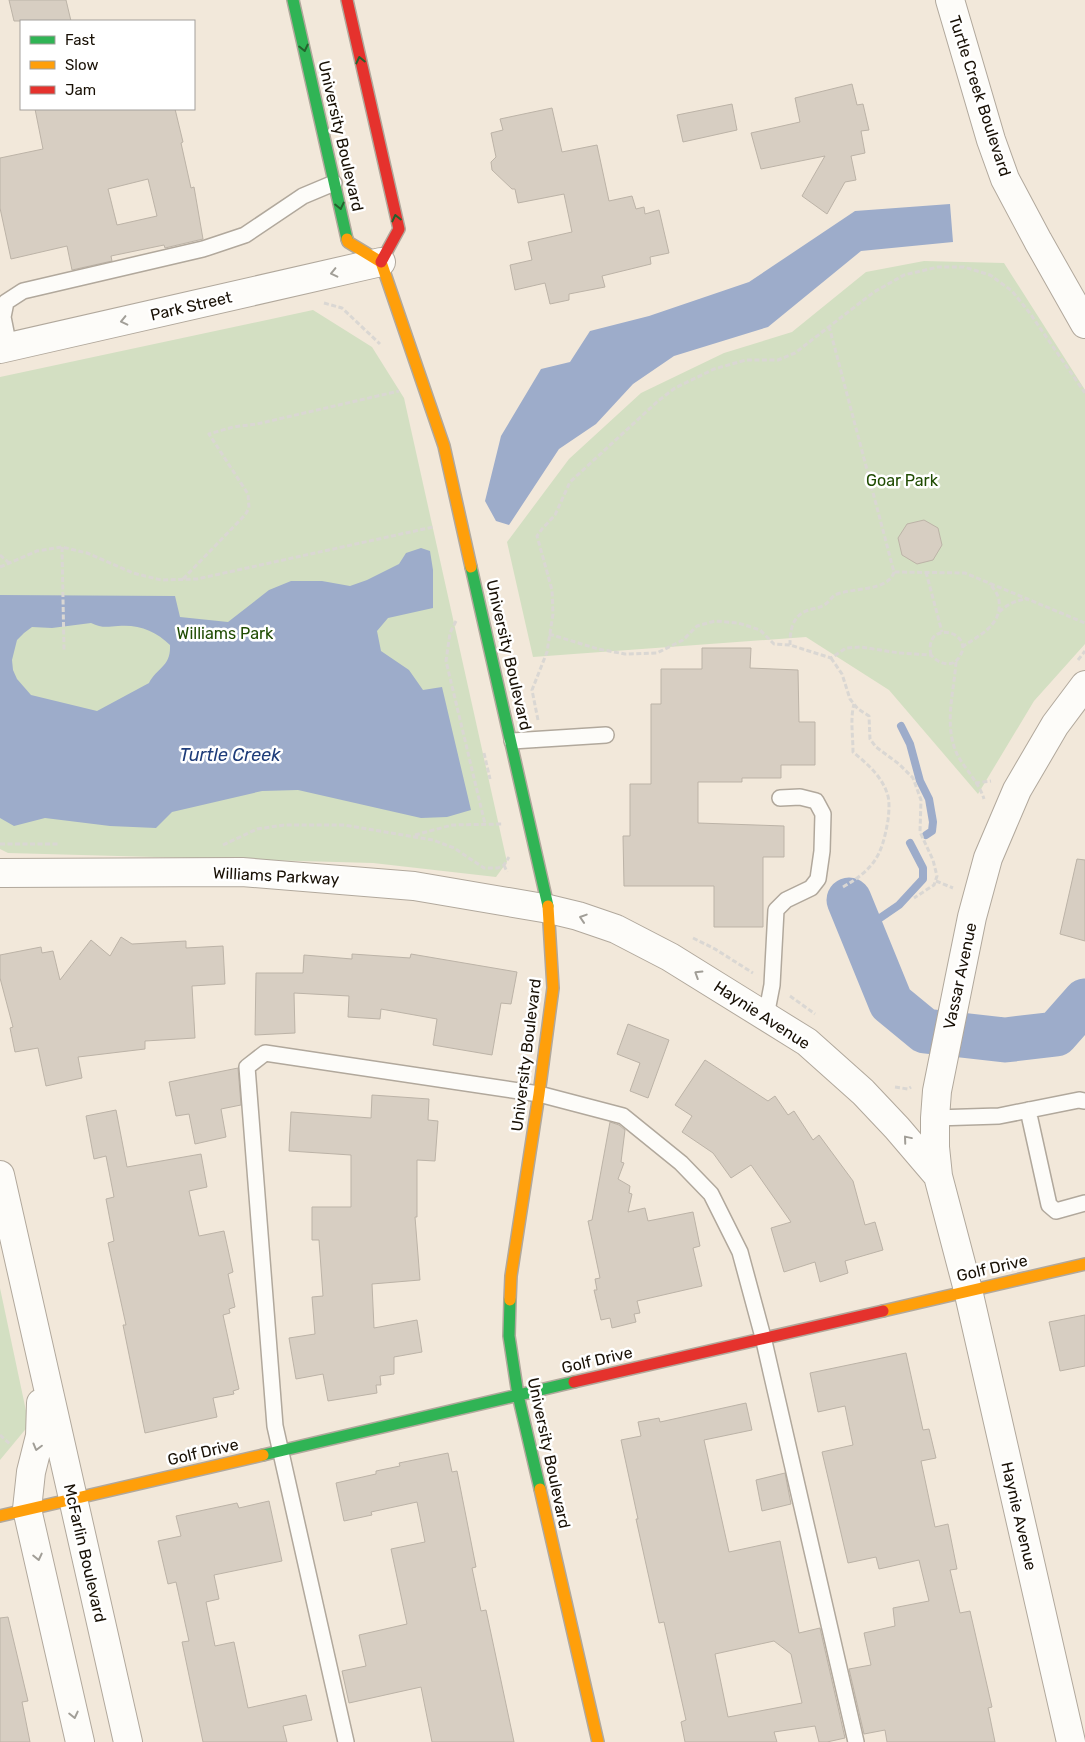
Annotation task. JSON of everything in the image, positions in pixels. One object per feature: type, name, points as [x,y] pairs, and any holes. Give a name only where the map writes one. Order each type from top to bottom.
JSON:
[{"type":"street","name":"University Boulevard","points":[[293,0],[348,242],[381,262],[444,446],[549,909],[553,988],[540,1094],[511,1276],[509,1336],[518,1394],[598,1742]]},
{"type":"street","points":[[347,0],[399,229],[381,262]]},
{"type":"street","name":"Turtle Creek Boulevard","points":[[950,0],[991,140],[1006,179],[1038,241],[1078,301],[1085,324]]},
{"type":"street","name":"Park Street","points":[[5,348],[381,262]]},
{"type":"street","name":"Vassar Avenue","points":[[968,1290],[938,1176],[935,1147],[937,1091],[972,917],[988,858],[1017,790],[1055,725],[1085,685]]},
{"type":"street","name":"Williams Parkway","points":[[0,873],[242,872],[414,886],[549,909]]},
{"type":"street","name":"Haynie Avenue","points":[[549,909],[578,916],[616,929],[670,957],[807,1042],[863,1092],[938,1176]]},
{"type":"street","name":"McFarlin Boulevard","points":[[0,1175],[128,1742]]},
{"type":"street","name":"Golf Drive","points":[[0,1516],[518,1394],[1085,1264]]},
{"type":"street","name":"Haynie Avenue","points":[[968,1290],[1071,1742]]},
{"type":"street","name":"McFarlin Boulevard","points":[[43,1364],[40,1436],[31,1472],[27,1509],[80,1742]]},
{"type":"lane","points":[[5,348],[3,317],[6,302],[23,292],[211,246],[244,235],[303,196],[334,183]]},
{"type":"lane","points":[[512,741],[606,735]]},
{"type":"lane","points":[[766,1016],[772,985],[776,910],[786,900],[811,888],[818,879],[822,851],[823,814],[816,801],[800,797],[780,798]]},
{"type":"lane","points":[[346,1742],[279,1451],[275,1426],[248,1067],[264,1053],[540,1094],[623,1116],[681,1163],[711,1194],[740,1252],[763,1338],[856,1742]]},
{"type":"lane","points":[[935,1118],[999,1116],[1079,1100],[1085,1101]]},
{"type":"lane","points":[[1028,1110],[1049,1205],[1056,1211],[1085,1204]]},
{"type":"path","points":[[541,738],[532,690],[547,652],[553,614],[552,590],[537,536],[555,515],[570,482],[658,401],[675,388],[714,369],[746,360],[778,360],[795,353],[874,292],[904,275],[938,267],[964,267],[990,276],[1012,291],[1029,312],[1085,393]]},
{"type":"path","points":[[324,303],[342,308],[383,347]]},
{"type":"path","points":[[790,645],[790,633],[794,622],[802,613],[824,605],[834,596],[882,585],[892,578],[894,572],[829,326]]},
{"type":"path","points":[[183,580],[245,515],[249,508],[248,494],[208,434],[407,389]]},
{"type":"path","points":[[0,567],[37,551],[62,548],[87,553],[133,573],[161,580],[197,579],[433,528],[432,518]]},
{"type":"path","points":[[62,548],[64,650]]},
{"type":"path","points":[[0,555],[9,563]]},
{"type":"path","points":[[894,572],[965,573],[1085,623]]},
{"type":"path","points":[[926,572],[942,632]]},
{"type":"path","points":[[962,647],[993,624],[998,612],[998,597],[994,588],[987,582]]},
{"type":"path","points":[[998,612],[1008,604],[1028,598]]},
{"type":"path","points":[[460,625],[458,616],[450,633],[446,661],[485,824]]},
{"type":"path","points":[[549,634],[625,654],[657,653],[682,640],[697,626],[715,621],[751,626],[760,630],[774,644],[790,645],[831,658],[842,674],[850,699],[869,716],[870,738],[876,747],[899,764],[913,778],[921,800],[920,832],[938,876],[934,885],[914,898]]},
{"type":"path","points":[[942,632],[956,635],[961,641],[962,647],[961,655],[950,664],[942,664],[936,661],[931,655],[930,648],[931,641],[942,632]]},
{"type":"path","points":[[831,658],[846,648],[861,646],[899,653],[931,655]]},
{"type":"path","points":[[956,661],[950,713],[951,739],[957,755],[983,796],[985,803]]},
{"type":"path","points":[[842,887],[860,877],[873,864],[884,842],[888,814],[888,794],[880,778],[866,762],[853,752],[851,717],[854,704]]},
{"type":"path","points":[[483,746],[493,787]]},
{"type":"path","points":[[412,836],[452,825],[503,824],[501,817]]},
{"type":"path","points":[[221,846],[257,829],[284,825],[344,825],[432,840],[454,848],[484,868],[498,868],[504,865],[511,853]]},
{"type":"path","points":[[0,844],[67,844]]},
{"type":"path","points":[[504,865],[507,872]]},
{"type":"path","points":[[936,881],[961,892]]},
{"type":"path","points":[[0,1435],[10,1444]]},
{"type":"green space","name":"Goar Park","points":[[924,261],[1004,263],[1085,390],[1085,644],[1034,701],[978,794],[889,690],[806,637],[533,657],[507,542],[569,459],[641,393],[724,353],[792,332],[866,272]]},
{"type":"green space","name":"Williams Park","points":[[313,310],[372,347],[404,398],[507,862],[496,877],[373,863],[8,853],[0,849],[0,377]]},
{"type":"green space","points":[[0,1288],[29,1425],[0,1460]]},
{"type":"water","points":[[950,204],[953,242],[861,251],[768,327],[674,356],[633,384],[596,424],[559,449],[509,525],[496,521],[485,501],[501,436],[541,369],[570,362],[590,331],[649,316],[749,282],[855,211]]},
{"type":"water","points":[[421,548],[430,551],[433,570],[433,608],[388,618],[377,631],[381,651],[409,670],[423,690],[442,687],[471,810],[447,817],[421,818],[298,790],[262,791],[172,812],[156,828],[110,826],[45,818],[14,826],[0,818],[0,595],[175,596],[180,617],[228,622],[269,590],[291,581],[322,581],[350,586],[399,564],[406,553]],"holes":[[[91,623],[104,627],[133,626],[153,632],[170,645],[168,658],[149,683],[97,711],[31,695],[17,679],[13,670],[12,660],[17,640],[32,627],[52,628]]]},
{"type":"building","points":[[9,0],[66,0],[71,20],[20,20],[14,21]]},
{"type":"building","points":[[852,84],[857,105],[863,104],[869,130],[861,131],[865,153],[851,156],[856,180],[845,182],[827,214],[802,196],[825,156],[761,169],[751,133],[800,122],[795,98]]},
{"type":"building","points":[[732,104],[737,130],[683,142],[677,115]]},
{"type":"building","points":[[552,108],[562,152],[597,145],[609,201],[632,196],[636,209],[644,207],[645,214],[659,210],[669,253],[650,257],[651,264],[602,276],[605,287],[569,294],[569,300],[550,304],[545,283],[515,290],[510,265],[532,260],[528,242],[572,232],[564,194],[518,203],[515,189],[512,189],[492,170],[491,162],[496,157],[491,133],[503,130],[500,119]]},
{"type":"building","points":[[35,110],[175,110],[191,188],[194,187],[203,239],[165,248],[164,245],[111,256],[112,261],[72,270],[67,246],[11,259],[0,208],[0,158],[43,149]],"holes":[[[148,179],[157,216],[117,225],[108,189]]]},
{"type":"building","points":[[924,520],[938,528],[942,545],[933,560],[917,564],[902,555],[898,538],[907,524]]},
{"type":"building","points":[[702,648],[751,648],[750,668],[798,670],[799,722],[815,722],[815,765],[781,765],[781,778],[742,778],[742,782],[698,782],[698,823],[784,826],[784,857],[763,857],[763,927],[714,927],[714,886],[624,886],[623,836],[630,836],[630,784],[651,784],[651,704],[661,704],[661,669],[702,669]]},
{"type":"building","points":[[1077,859],[1085,860],[1085,941],[1060,934]]},
{"type":"building","points":[[121,937],[132,944],[186,941],[186,948],[223,946],[225,984],[192,986],[195,1038],[145,1041],[145,1049],[78,1057],[82,1078],[46,1086],[38,1048],[15,1052],[10,1028],[13,1027],[0,978],[0,955],[41,947],[42,953],[53,951],[60,980],[91,940],[110,956]]},
{"type":"building","points":[[352,954],[410,958],[411,954],[517,972],[511,1004],[501,1003],[492,1055],[433,1045],[437,1019],[381,1009],[380,1019],[348,1017],[349,996],[294,993],[295,1033],[255,1035],[256,973],[303,973],[304,955],[352,959]]},
{"type":"building","points":[[628,1024],[669,1040],[648,1098],[630,1091],[640,1063],[617,1054]]},
{"type":"building","points":[[705,1060],[768,1101],[775,1096],[788,1115],[794,1111],[813,1140],[819,1135],[853,1181],[865,1225],[875,1222],[883,1250],[845,1261],[848,1273],[820,1282],[815,1262],[784,1272],[771,1228],[791,1222],[751,1165],[731,1178],[713,1153],[682,1132],[692,1116],[675,1105]]},
{"type":"building","points":[[238,1068],[241,1105],[221,1109],[226,1137],[195,1144],[189,1114],[176,1116],[169,1082]]},
{"type":"building","points":[[372,1095],[429,1099],[428,1120],[438,1121],[435,1161],[417,1160],[417,1217],[415,1217],[420,1280],[372,1284],[374,1328],[417,1320],[422,1352],[394,1357],[394,1374],[380,1376],[381,1385],[376,1385],[377,1393],[328,1401],[323,1374],[296,1379],[289,1338],[315,1334],[312,1297],[323,1296],[319,1240],[312,1240],[312,1207],[351,1207],[351,1155],[289,1151],[291,1112],[371,1118]]},
{"type":"building","points":[[116,1110],[127,1167],[201,1154],[207,1187],[189,1191],[199,1236],[224,1231],[233,1272],[228,1274],[235,1307],[229,1309],[230,1313],[223,1315],[239,1389],[233,1391],[234,1394],[213,1398],[217,1417],[145,1433],[123,1325],[126,1325],[108,1243],[114,1241],[106,1199],[114,1197],[106,1156],[94,1159],[86,1116]]},
{"type":"building","points":[[610,1122],[619,1125],[625,1130],[621,1162],[624,1163],[618,1179],[630,1186],[629,1193],[632,1194],[628,1212],[645,1208],[648,1221],[693,1212],[700,1246],[693,1248],[702,1286],[637,1301],[640,1313],[634,1314],[636,1322],[612,1328],[610,1318],[601,1320],[594,1290],[597,1290],[595,1279],[600,1278],[588,1221],[592,1220]]},
{"type":"building","points":[[1085,1315],[1085,1366],[1060,1371],[1049,1322]]},
{"type":"building","points":[[906,1353],[923,1430],[929,1429],[936,1458],[921,1461],[935,1527],[948,1524],[957,1569],[950,1570],[960,1613],[970,1611],[992,1707],[988,1708],[995,1742],[887,1742],[885,1730],[864,1734],[849,1669],[871,1665],[864,1633],[895,1626],[893,1608],[929,1601],[919,1560],[879,1569],[876,1557],[848,1563],[822,1452],[853,1445],[845,1406],[818,1412],[810,1373]]},
{"type":"building","points":[[746,1403],[752,1430],[704,1440],[729,1552],[780,1541],[799,1633],[820,1628],[845,1738],[819,1742],[815,1726],[774,1732],[777,1742],[685,1742],[681,1722],[686,1720],[664,1622],[659,1623],[621,1440],[641,1436],[638,1422],[659,1418],[660,1422]],"holes":[[[774,1641],[791,1654],[802,1703],[728,1717],[715,1654]]]},
{"type":"building","points":[[448,1453],[452,1472],[457,1471],[476,1567],[472,1568],[481,1611],[486,1610],[514,1742],[432,1742],[421,1687],[349,1703],[342,1671],[366,1666],[359,1635],[407,1624],[391,1549],[425,1542],[417,1502],[371,1512],[372,1515],[344,1521],[336,1483],[376,1474],[376,1471],[400,1466],[399,1463]]},
{"type":"building","points":[[785,1473],[791,1504],[762,1511],[756,1480]]},
{"type":"building","points":[[269,1501],[282,1561],[214,1575],[219,1599],[206,1602],[215,1646],[234,1642],[248,1708],[306,1695],[312,1720],[283,1726],[287,1742],[203,1742],[182,1642],[189,1641],[176,1582],[168,1584],[158,1541],[181,1536],[176,1516],[237,1503],[239,1508]]},
{"type":"building","points":[[8,1617],[28,1701],[22,1702],[30,1742],[0,1742],[0,1618]]},
{"type":"waterway","points":[[901,726],[910,744],[920,781],[929,799],[933,822],[932,831],[926,835]]},
{"type":"waterway","points":[[861,931],[899,905],[923,879],[923,868],[910,843]]},
{"type":"waterway","name":"Turtle Creek","points":[[849,900],[891,1003],[925,1031],[1005,1040],[1056,1034],[1085,1001]]},
{"type":"traffic: fast","points":[[293,0],[347,239]]},
{"type":"traffic: fast","points":[[471,567],[548,906]]},
{"type":"traffic: fast","points":[[510,1300],[509,1336],[518,1395],[540,1489]]},
{"type":"traffic: fast","points":[[263,1455],[574,1382]]},
{"type":"traffic: slow","points":[[347,239],[348,242],[381,262],[444,446],[471,567]]},
{"type":"traffic: slow","points":[[510,1300],[511,1276],[553,988],[548,906]]},
{"type":"traffic: slow","points":[[883,1311],[1085,1264]]},
{"type":"traffic: slow","points":[[0,1516],[263,1455]]},
{"type":"traffic: slow","points":[[540,1489],[598,1742]]},
{"type":"traffic: jam","points":[[347,0],[399,229],[381,262]]},
{"type":"traffic: jam","points":[[574,1382],[883,1311]]}]
